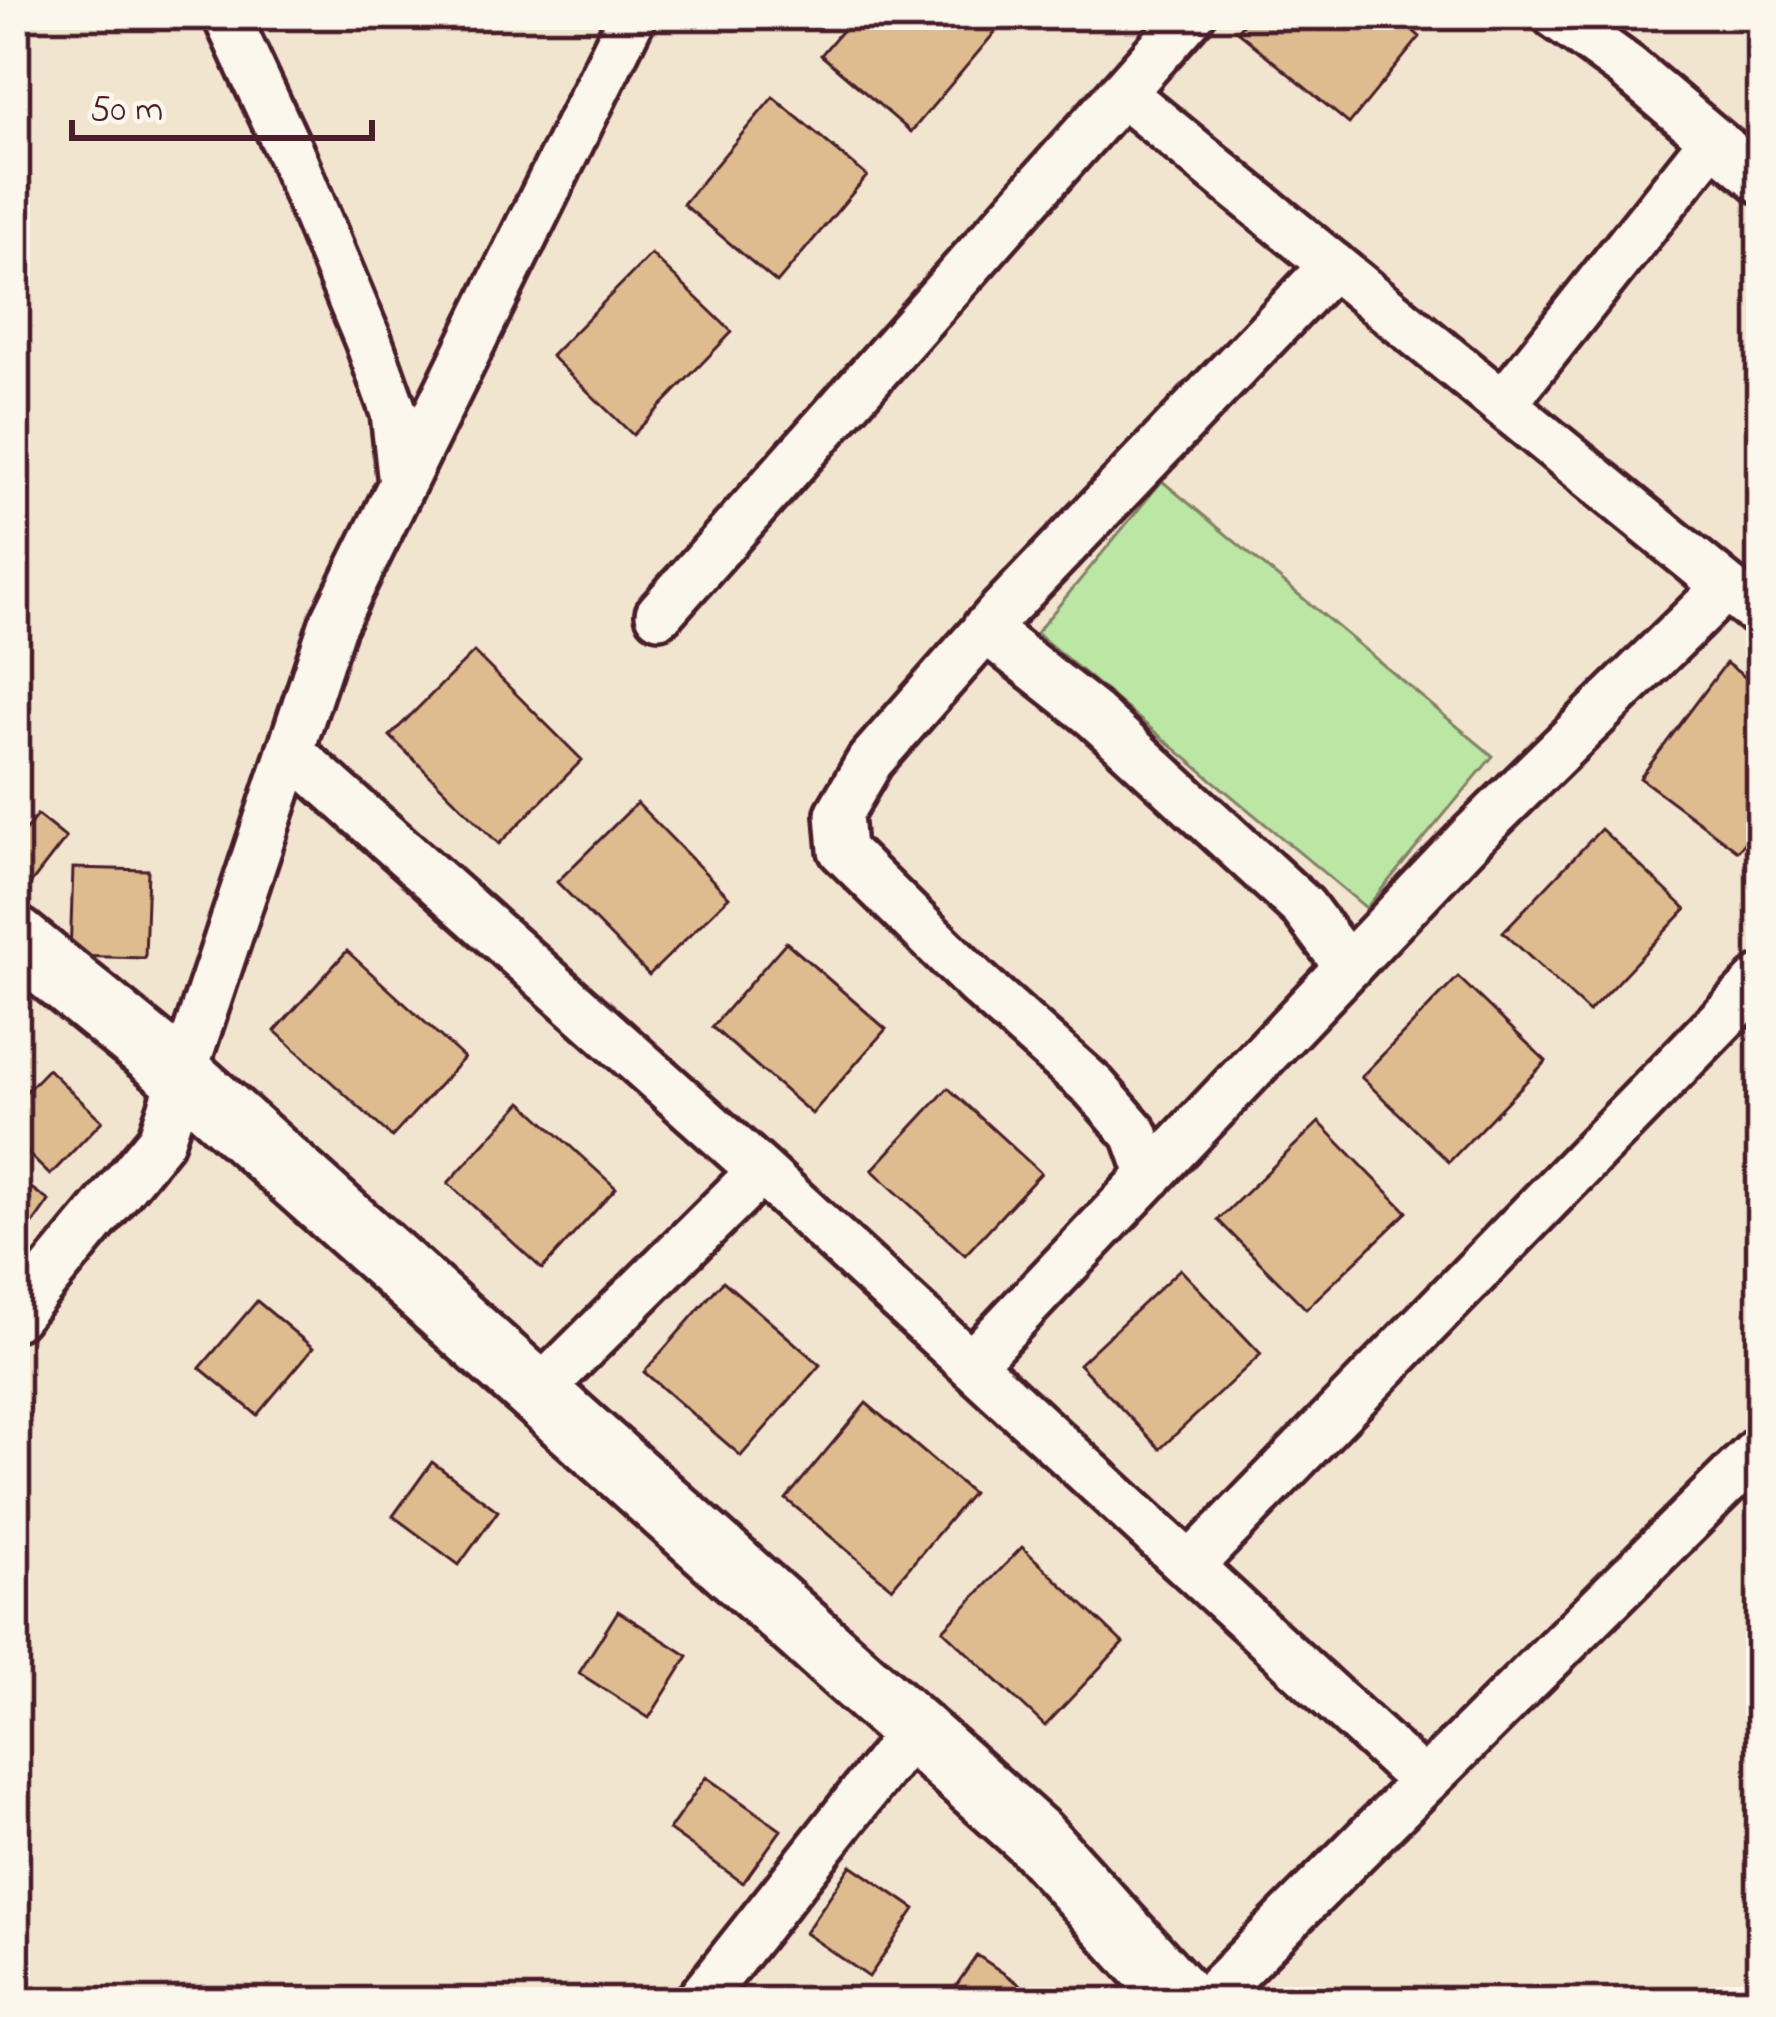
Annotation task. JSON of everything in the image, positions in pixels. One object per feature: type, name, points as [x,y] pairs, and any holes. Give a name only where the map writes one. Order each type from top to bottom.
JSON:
[{"type":"street","points":[[226,15],[292,157],[368,340],[394,413],[402,484]]},
{"type":"street","points":[[15,1317],[161,1140],[332,626],[633,15]]},
{"type":"street","points":[[659,614],[1191,15]]},
{"type":"street","points":[[1555,15],[1627,67],[1761,180]]},
{"type":"street","points":[[971,1364],[1471,837],[1744,601],[1122,93]]},
{"type":"street","points":[[1503,404],[1714,140]]},
{"type":"street","points":[[1150,1176],[1135,1134],[1094,1087],[977,983],[842,850],[839,814],[870,761],[986,629],[1333,266]]},
{"type":"street","points":[[986,629],[1094,715],[1303,907],[1348,967]]},
{"type":"street","points":[[290,751],[760,1171],[1424,1782]]},
{"type":"street","points":[[15,939],[183,1076],[1034,1838],[1184,2002]]},
{"type":"street","points":[[1190,1566],[1761,980]]},
{"type":"street","points":[[537,1393],[760,1171]]},
{"type":"street","points":[[1205,2002],[1761,1448]]},
{"type":"street","points":[[698,2002],[913,1730]]},
{"type":"green space","points":[[1162,481],[1493,756],[1366,908],[1036,633]]},
{"type":"building","points":[[855,15],[992,15],[1002,24],[911,132],[821,55]]},
{"type":"building","points":[[1250,15],[1396,15],[1420,37],[1349,124],[1237,31]]},
{"type":"building","points":[[773,97],[867,176],[777,283],[683,204]]},
{"type":"building","points":[[651,254],[732,332],[633,435],[551,356]]},
{"type":"building","points":[[474,652],[582,760],[499,844],[390,736]]},
{"type":"building","points":[[1726,663],[1761,689],[1761,820],[1738,851],[1640,778]]},
{"type":"building","points":[[637,803],[729,897],[649,975],[557,882]]},
{"type":"building","points":[[37,815],[66,838],[25,891],[15,883],[15,844]]},
{"type":"building","points":[[1601,829],[1686,909],[1589,1012],[1503,932]]},
{"type":"building","points":[[73,868],[148,870],[145,958],[70,956]]},
{"type":"building","points":[[786,942],[886,1029],[812,1114],[712,1027]]},
{"type":"building","points":[[347,951],[464,1058],[392,1137],[275,1031]]},
{"type":"building","points":[[1458,977],[1546,1061],[1449,1162],[1361,1077]]},
{"type":"building","points":[[48,1069],[102,1121],[50,1175],[15,1141],[15,1103]]},
{"type":"building","points":[[948,1088],[1041,1173],[965,1255],[872,1170]]},
{"type":"building","points":[[522,1102],[616,1188],[542,1269],[448,1183]]},
{"type":"building","points":[[1319,1122],[1407,1212],[1306,1309],[1218,1220]]},
{"type":"building","points":[[15,1176],[49,1201],[15,1249]]},
{"type":"building","points":[[1180,1269],[1261,1354],[1160,1449],[1079,1364]]},
{"type":"building","points":[[723,1281],[820,1365],[741,1456],[644,1372]]},
{"type":"building","points":[[257,1301],[313,1348],[257,1415],[200,1368]]},
{"type":"building","points":[[866,1403],[972,1493],[892,1588],[786,1499]]},
{"type":"building","points":[[432,1462],[498,1511],[459,1565],[393,1516]]},
{"type":"building","points":[[1022,1547],[1123,1643],[1045,1726],[943,1630]]},
{"type":"building","points":[[618,1611],[688,1656],[649,1718],[579,1673]]},
{"type":"building","points":[[706,1777],[781,1830],[743,1883],[669,1830]]},
{"type":"building","points":[[851,1865],[915,1909],[869,1977],[805,1933]]},
{"type":"building","points":[[977,1955],[1041,1999],[1039,2002],[945,2002]]}]
